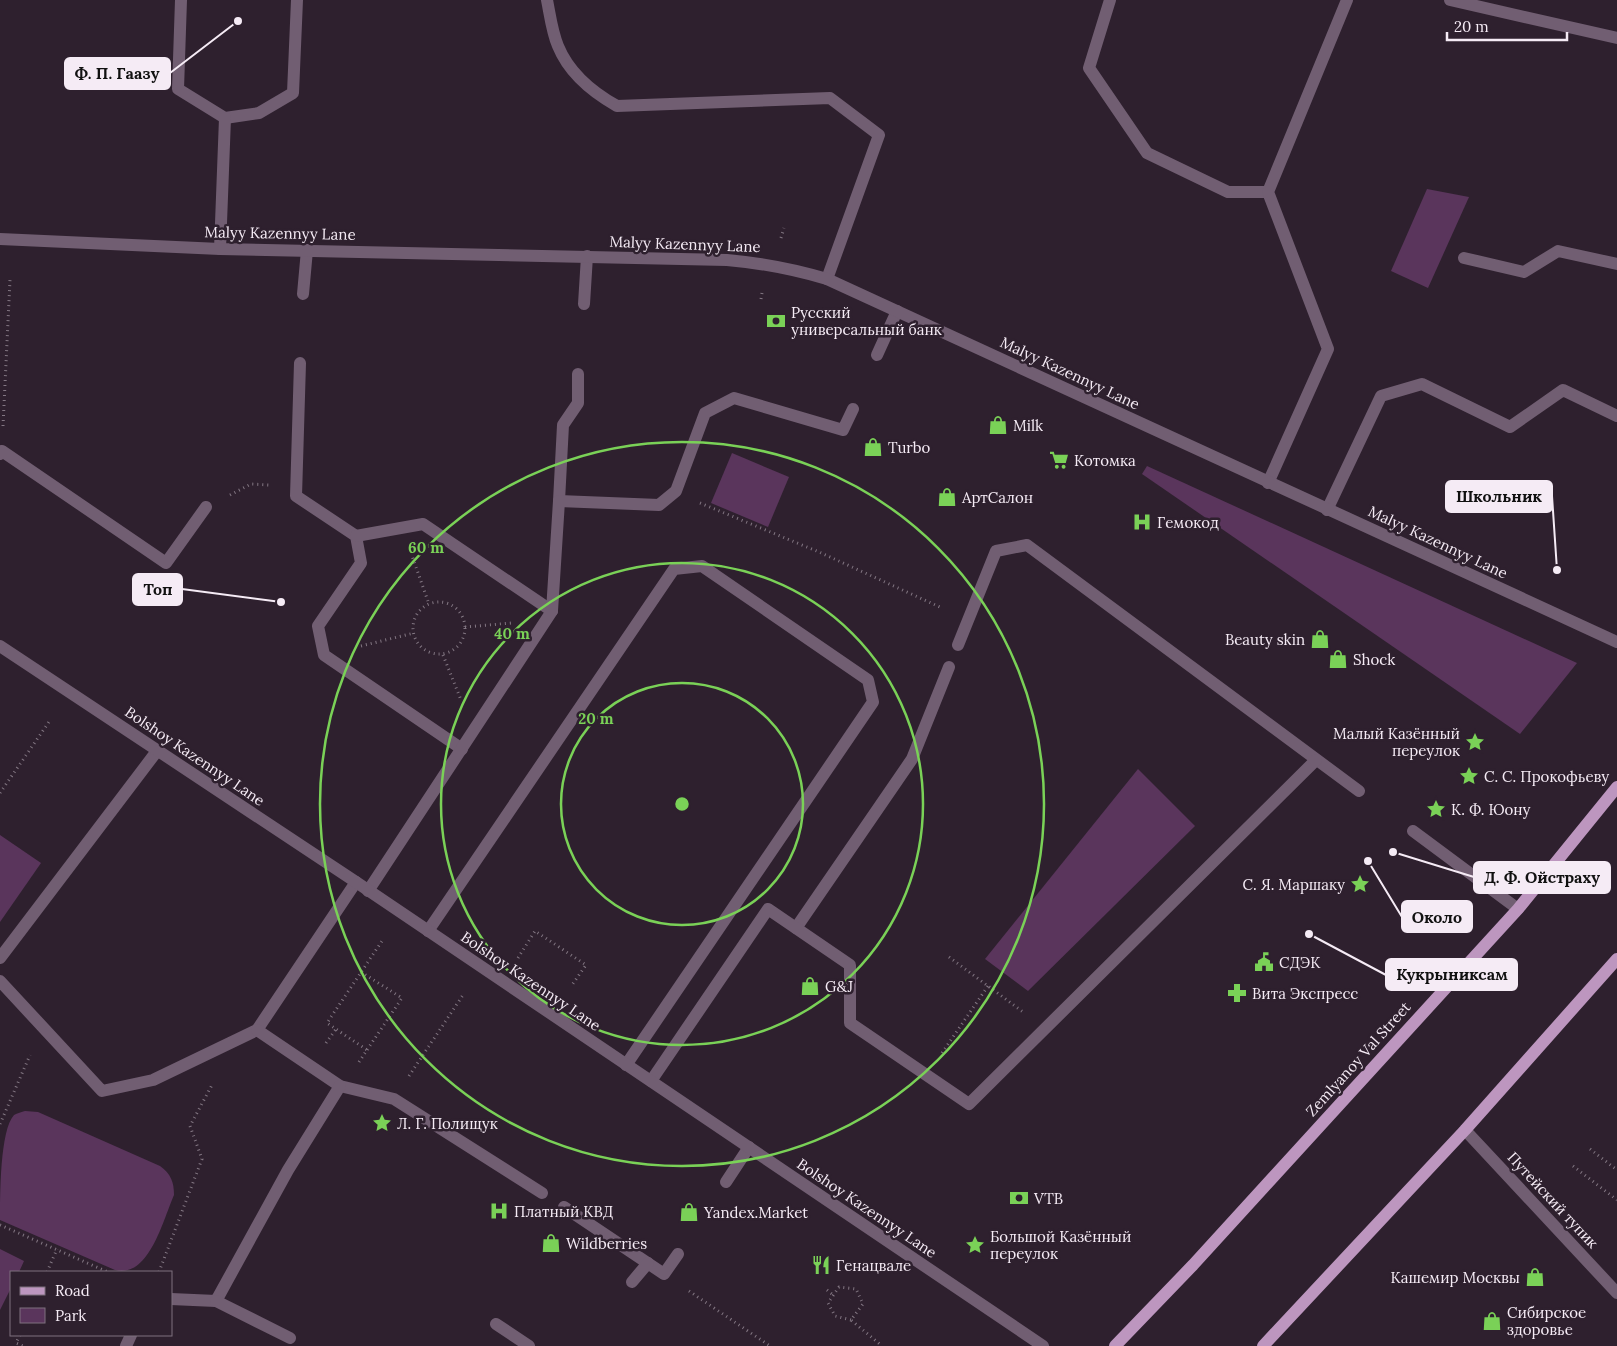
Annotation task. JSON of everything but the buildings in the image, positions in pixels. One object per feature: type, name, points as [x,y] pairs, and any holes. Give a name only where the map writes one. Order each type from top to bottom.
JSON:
[{"type":"main road","name":"Zemlyanoy Val Street","points":[[1115,1346],[1193,1265],[1518,909],[1617,787]]},
{"type":"main road","points":[[1263,1346],[1465,1130],[1617,959]]},
{"type":"street","points":[[181,0],[178,89],[225,118],[259,114],[293,93],[296,0]]},
{"type":"street","points":[[547,0],[558,46],[576,76],[597,95],[617,106],[830,98],[879,135],[827,279]]},
{"type":"street","points":[[1110,0],[1089,68],[1147,153],[1228,192],[1268,192]]},
{"type":"street","points":[[1268,483],[1328,349],[1268,192],[1347,0]]},
{"type":"street","points":[[1450,0],[1617,38]]},
{"type":"street","points":[[220,249],[225,118]]},
{"type":"street","name":"Malyy Kazennyy Lane","points":[[0,239],[220,249],[587,256],[727,260],[772,264],[827,279],[1617,642]]},
{"type":"street","points":[[303,294],[307,250]]},
{"type":"street","points":[[1464,258],[1524,272],[1558,251],[1617,264]]},
{"type":"street","points":[[584,304],[587,256]]},
{"type":"street","points":[[877,355],[897,311]]},
{"type":"street","points":[[300,363],[296,496],[356,536],[423,524],[550,615]]},
{"type":"street","points":[[368,891],[550,615],[563,425],[578,403],[578,374]]},
{"type":"street","points":[[1327,510],[1381,396],[1422,384],[1510,427],[1562,390],[1617,416]]},
{"type":"street","points":[[559,501],[659,505],[676,491],[705,413],[734,398],[843,430],[853,408]]},
{"type":"street","points":[[1,453],[166,563],[206,507]]},
{"type":"street","points":[[356,536],[361,563],[318,626],[324,655],[462,749]]},
{"type":"street","points":[[958,645],[996,551],[1027,546],[1359,791]]},
{"type":"street","points":[[428,931],[674,569],[702,566],[868,680],[873,702],[626,1065]]},
{"type":"street","name":"Bolshoy Kazennyy Lane","points":[[0,646],[356,882],[1043,1346]]},
{"type":"street","points":[[796,928],[912,759],[949,667]]},
{"type":"street","points":[[0,958],[157,751]]},
{"type":"street","points":[[651,1081],[768,909],[850,965],[850,1023],[969,1104],[1316,760]]},
{"type":"street","points":[[1413,831],[1518,909]]},
{"type":"street","points":[[0,981],[102,1091],[153,1080],[256,1030],[356,882]]},
{"type":"street","points":[[256,1030],[343,1087],[394,1099],[542,1193]]},
{"type":"street","points":[[216,1301],[288,1170],[343,1087]]},
{"type":"street","name":"Путейский тупик","points":[[1465,1130],[1617,1293]]},
{"type":"street","points":[[726,1182],[749,1148]]},
{"type":"street","points":[[564,1207],[664,1274],[678,1254]]},
{"type":"street","points":[[632,1282],[648,1263]]},
{"type":"street","points":[[172,1299],[216,1301],[290,1338]]},
{"type":"street","points":[[496,1324],[528,1346]]},
{"type":"path","points":[[781,238],[784,228]]},
{"type":"path","points":[[1,453],[10,280]]},
{"type":"path","points":[[761,299],[762,293]]},
{"type":"path","points":[[206,507],[251,484],[297,486]]},
{"type":"path","points":[[676,491],[968,620]]},
{"type":"path","points":[[403,527],[429,604]]},
{"type":"path","points":[[438,602],[453,606],[463,617],[465,627],[464,636],[459,645],[452,652],[442,654],[424,650],[417,643],[413,625],[416,616],[429,604],[438,602]]},
{"type":"path","points":[[465,627],[550,615]]},
{"type":"path","points":[[324,655],[414,633]]},
{"type":"path","points":[[442,654],[474,731]]},
{"type":"path","points":[[0,793],[51,719]]},
{"type":"path","points":[[522,952],[535,931],[561,948],[586,966],[572,985]]},
{"type":"path","points":[[367,1050],[327,1023],[382,940]]},
{"type":"path","points":[[561,948],[564,943]]},
{"type":"path","points":[[949,957],[1016,1006]]},
{"type":"path","points":[[343,1087],[402,998],[361,972]]},
{"type":"path","points":[[940,1056],[988,986]]},
{"type":"path","points":[[394,1099],[463,995]]},
{"type":"path","points":[[0,1124],[43,1027]]},
{"type":"path","points":[[159,1271],[202,1158],[190,1126],[214,1082]]},
{"type":"path","points":[[1590,1149],[1617,1170]]},
{"type":"path","points":[[1573,1166],[1617,1200]]},
{"type":"path","points":[[0,1225],[106,1271]]},
{"type":"path","points":[[47,1271],[57,1249]]},
{"type":"path","points":[[851,1320],[863,1304],[856,1288],[839,1287],[828,1303],[835,1316],[851,1320],[882,1346]]},
{"type":"path","points":[[827,1290],[833,1295]]},
{"type":"path","points":[[689,1291],[770,1346]]},
{"type":"path","points":[[20,1336],[16,1343],[23,1346]]},
{"type":"green space","points":[[1427,189],[1469,197],[1428,288],[1391,271]]},
{"type":"green space","points":[[732,453],[789,477],[768,527],[711,503]]},
{"type":"green space","points":[[1147,466],[1577,663],[1520,734],[1142,474]]},
{"type":"green space","points":[[1138,769],[1195,826],[1028,991],[985,959]]},
{"type":"green space","points":[[0,835],[41,863],[0,922]]},
{"type":"green space","points":[[25,1111],[38,1112],[160,1166],[169,1175],[174,1195],[153,1245],[146,1257],[137,1266],[127,1270],[115,1270],[0,1220],[3,1148],[6,1134],[9,1123],[14,1115]]},
{"type":"green space","points":[[0,1249],[24,1261],[19,1271],[10,1271],[10,1290],[0,1310]]},
{"type":"place","name":"Ф. П. Гаазу","points":[[238,21]]},
{"type":"place","name":"Русский универсальный банк","points":[[776,321]]},
{"type":"place","name":"Milk","points":[[998,425]]},
{"type":"place","name":"Turbo","points":[[873,447]]},
{"type":"place","name":"Котомка","points":[[1059,460]]},
{"type":"place","name":"АртСалон","points":[[947,497]]},
{"type":"place","name":"Гемокод","points":[[1142,522]]},
{"type":"place","name":"Школьник","points":[[1557,570]]},
{"type":"place","name":"Топ","points":[[281,602]]},
{"type":"place","name":"Beauty skin","points":[[1320,639]]},
{"type":"place","name":"Shock","points":[[1338,659]]},
{"type":"place","name":"Малый Казённый переулок","points":[[1475,742]]},
{"type":"place","name":"С. С. Прокофьеву","points":[[1469,776]]},
{"type":"place","name":"К. Ф. Юону","points":[[1436,809]]},
{"type":"place","name":"Д. Ф. Ойстраху","points":[[1393,852]]},
{"type":"place","name":"Около","points":[[1368,861]]},
{"type":"place","name":"С. Я. Маршаку","points":[[1360,884]]},
{"type":"place","name":"Кукрыниксам","points":[[1309,934]]},
{"type":"place","name":"СДЭК","points":[[1264,962]]},
{"type":"place","name":"G&J","points":[[810,986]]},
{"type":"place","name":"Вита Экспресс","points":[[1237,993]]},
{"type":"place","name":"Л. Г. Полищук","points":[[382,1123]]},
{"type":"place","name":"VTB","points":[[1019,1198]]},
{"type":"place","name":"Платный КВД","points":[[499,1211]]},
{"type":"place","name":"Yandex.Market","points":[[689,1212]]},
{"type":"place","name":"Wildberries","points":[[551,1243]]},
{"type":"place","name":"Большой Казённый переулок","points":[[975,1245]]},
{"type":"place","name":"Генацвале","points":[[821,1265]]},
{"type":"place","name":"Кашемир Москвы","points":[[1535,1277]]},
{"type":"place","name":"Сибирское здоровье","points":[[1492,1321]]}]
